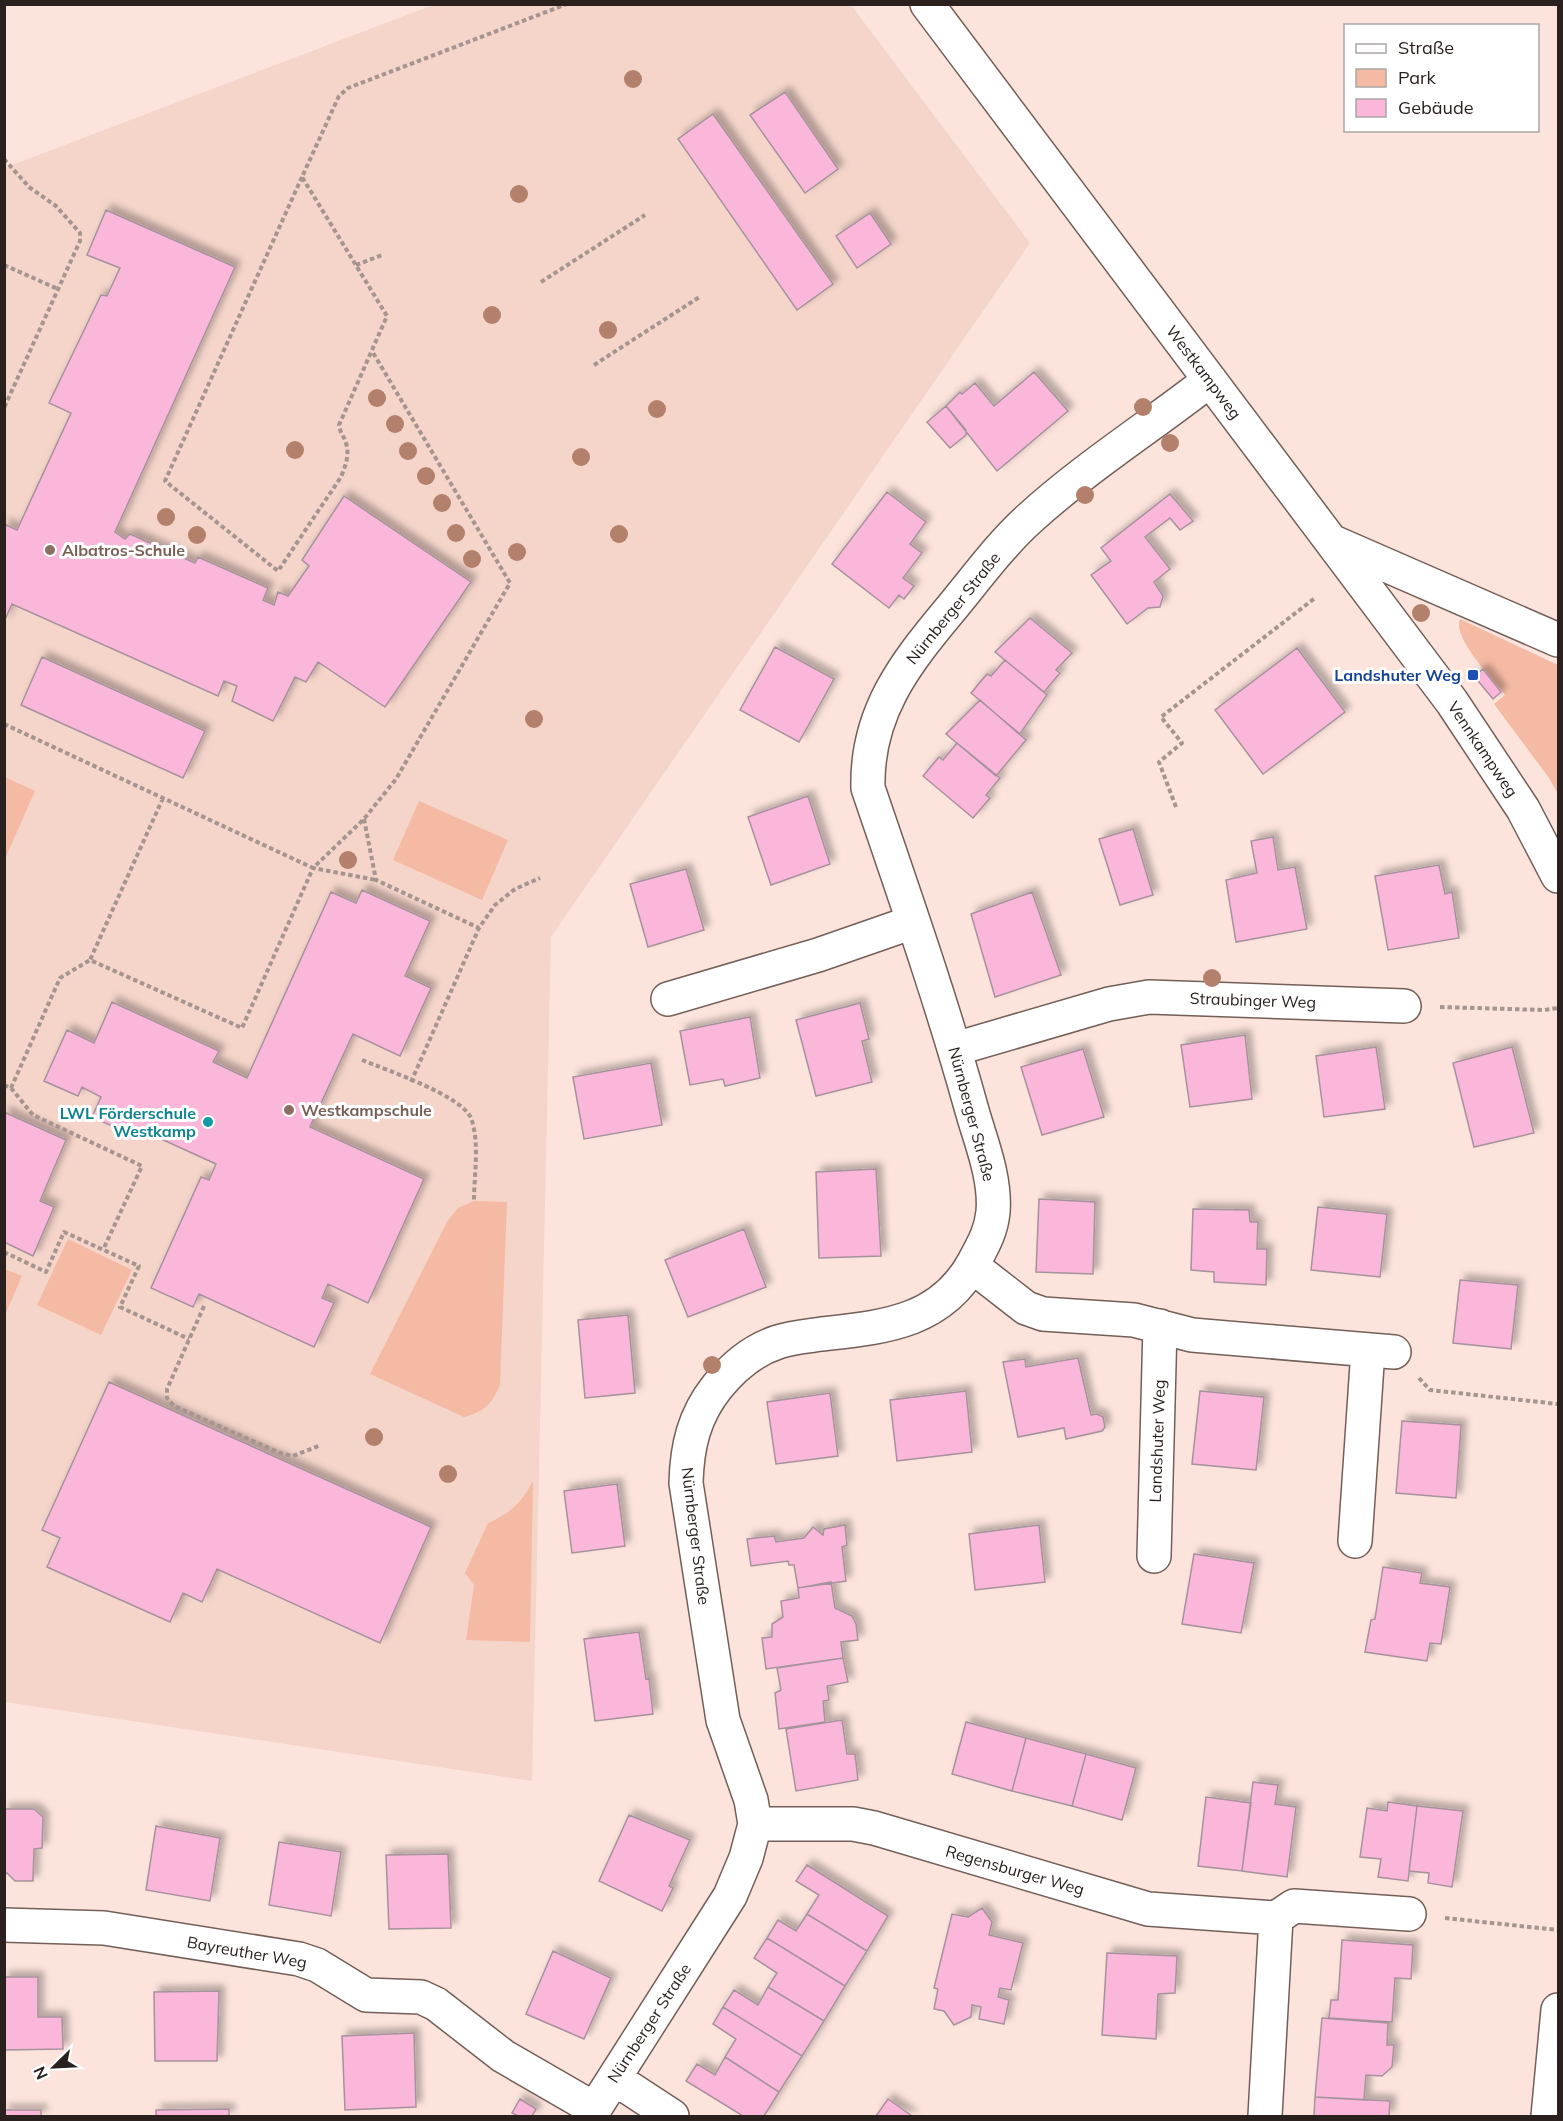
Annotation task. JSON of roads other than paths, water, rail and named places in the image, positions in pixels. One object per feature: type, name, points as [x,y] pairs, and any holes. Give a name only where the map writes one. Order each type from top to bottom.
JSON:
[{"type":"street","name":"Westkampweg","points":[[927,4],[1331,542],[1558,640]]},
{"type":"street","name":"Nürnberger Straße","points":[[592,2112],[730,1896],[746,1857],[755,1824],[751,1800],[728,1739],[719,1697],[686,1483],[687,1455],[692,1431],[704,1403],[726,1376],[754,1352],[779,1341],[880,1327],[906,1320],[930,1309],[958,1286],[991,1231],[993,1210],[991,1180],[955,1049],[868,788],[867,763],[874,731],[908,660],[1010,537],[1030,518],[1210,380]]},
{"type":"street","name":"Vennkampweg","points":[[1331,542],[1490,756],[1523,809],[1558,876]]},
{"type":"street","points":[[668,999],[818,956],[914,922]]},
{"type":"street","name":"Straubinger Weg","points":[[955,1049],[1109,1004],[1149,997],[1404,1006]]},
{"type":"street","points":[[972,1266],[1026,1308],[1043,1314],[1134,1320],[1192,1335],[1381,1351],[1355,1541]]},
{"type":"street","name":"Landshuter Weg","points":[[1154,1556],[1160,1326]]},
{"type":"street","name":"Regensburger Weg","points":[[755,1824],[853,1824],[874,1828],[1148,1909],[1276,1918],[1294,1906],[1409,1914]]},
{"type":"street","points":[[1265,2116],[1276,1918]]},
{"type":"street","name":"Bayreuther Weg","points":[[4,1925],[104,1928],[299,1959],[317,1965],[366,1995],[421,1998],[436,2004],[503,2056],[592,2112]]},
{"type":"street","points":[[1548,2116],[1558,2010]]},
{"type":"street","points":[[614,2078],[672,2116]]},
{"type":"place","name":"Albatros-Schule","points":[[50,550]]},
{"type":"place","name":"Landshuter Weg","points":[[1473,675]]},
{"type":"place","name":"Westkampschule","points":[[289,1110]]},
{"type":"place","name":"LWL Förderschule Westkamp","points":[[208,1122]]}]
